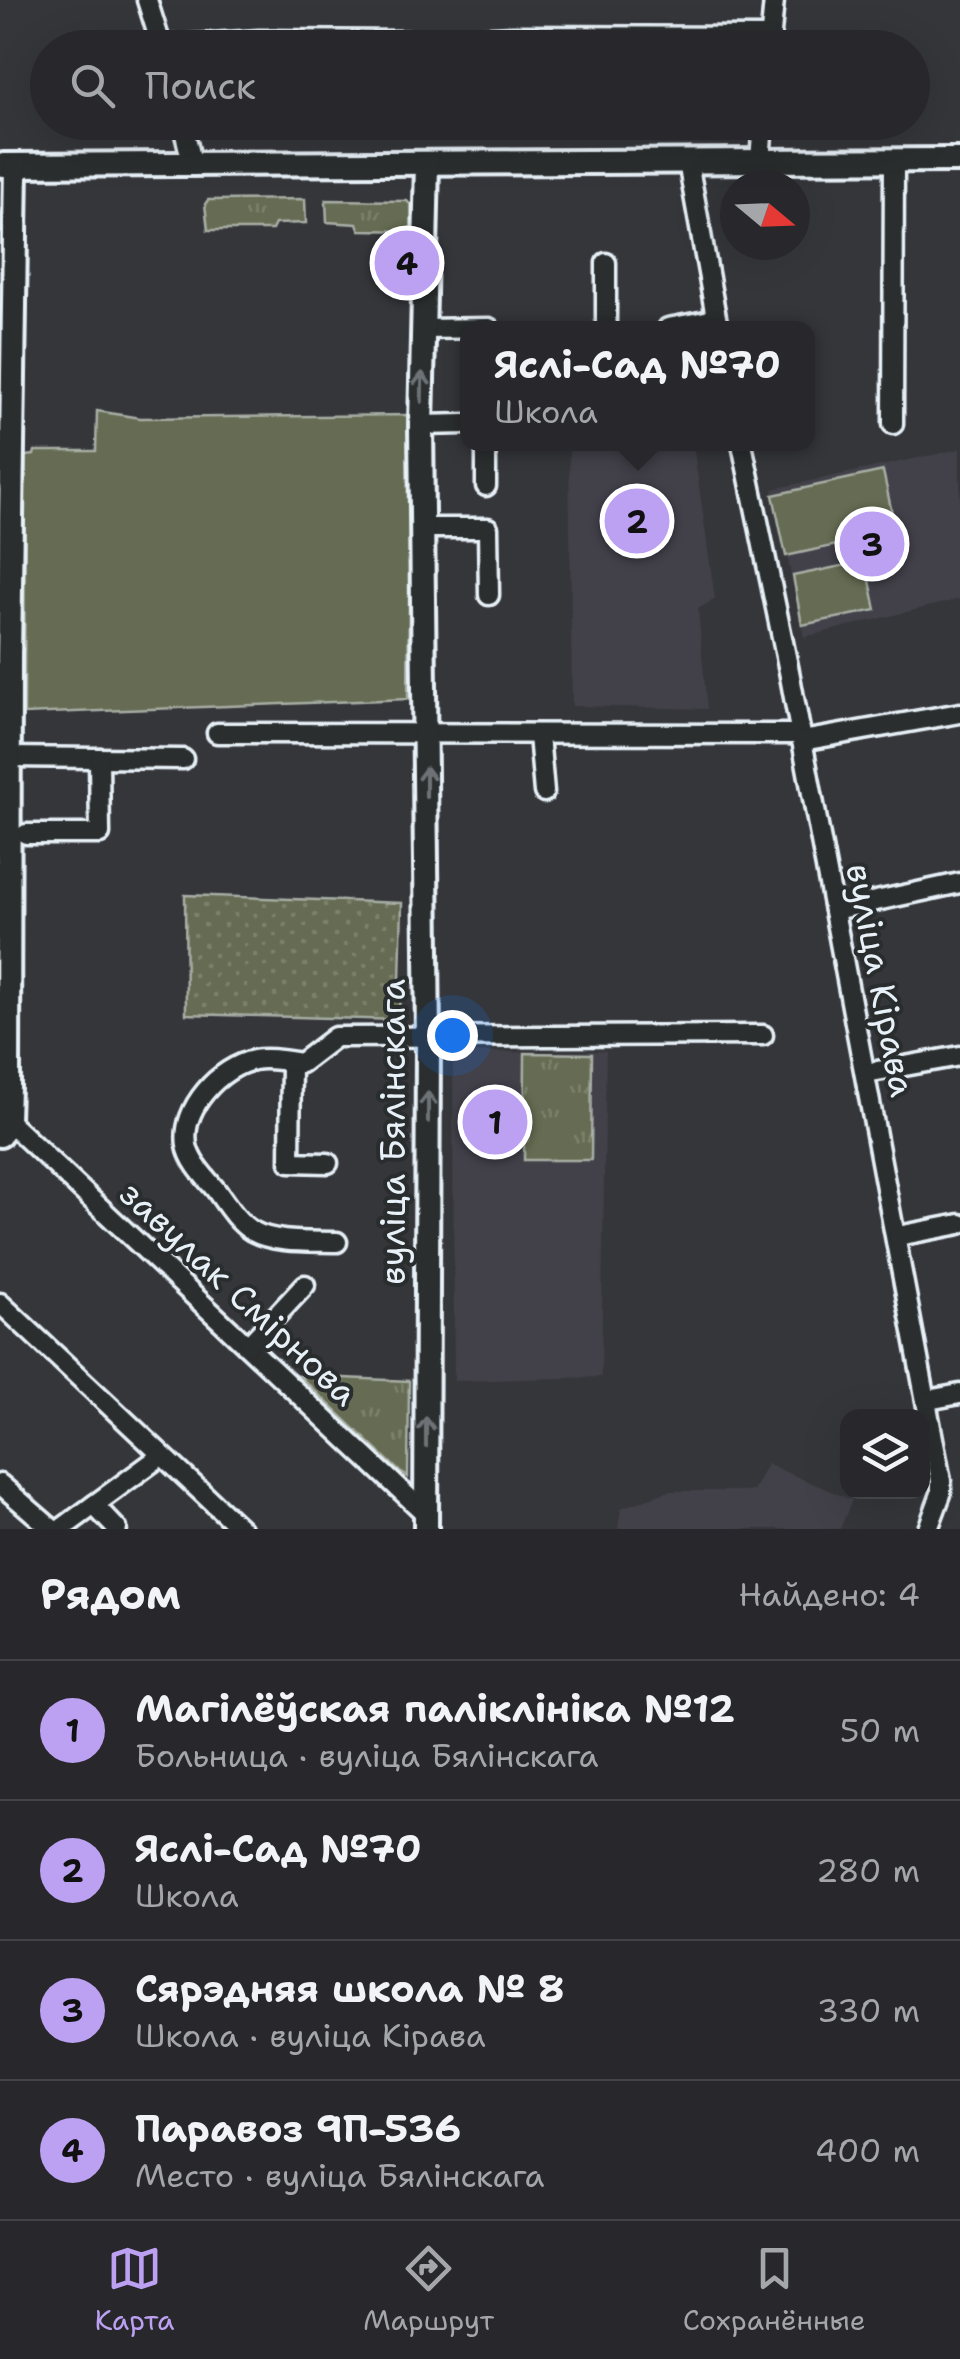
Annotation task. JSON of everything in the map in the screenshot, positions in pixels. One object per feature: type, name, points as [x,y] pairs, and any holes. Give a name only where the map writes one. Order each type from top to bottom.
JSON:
[{"type":"main road","points":[[3,1127],[9,758],[4,656],[8,165],[960,160]]},
{"type":"main road","name":"вуліца Бялінскага","points":[[426,1521],[428,1038],[421,424],[427,163]]},
{"type":"street","points":[[148,0],[157,30]]},
{"type":"street","points":[[771,30],[774,0]]},
{"type":"street","points":[[186,140],[193,166]]},
{"type":"street","points":[[760,161],[762,140]]},
{"type":"street","points":[[893,424],[894,160]]},
{"type":"street","points":[[688,162],[716,321]]},
{"type":"street","points":[[606,263],[606,321]]},
{"type":"street","points":[[424,329],[460,328]]},
{"type":"street","points":[[421,424],[460,424]]},
{"type":"street","points":[[486,451],[486,486]]},
{"type":"street","name":"вуліца Кірава","points":[[743,451],[802,738],[942,1481],[928,1529]]},
{"type":"street","points":[[423,528],[488,528],[489,595]]},
{"type":"street","points":[[217,733],[635,732],[802,738],[960,712]]},
{"type":"street","points":[[539,735],[544,792]]},
{"type":"street","points":[[9,758],[183,759]]},
{"type":"street","points":[[26,834],[100,834],[99,758]]},
{"type":"street","points":[[834,910],[960,884]]},
{"type":"street","points":[[337,1242],[275,1238],[252,1230],[239,1220],[190,1154],[186,1141],[194,1112],[224,1071],[256,1059],[301,1063],[335,1036],[763,1035]]},
{"type":"street","points":[[866,1073],[960,1056]]},
{"type":"street","points":[[291,1062],[290,1162],[328,1164]]},
{"type":"street","name":"завулак Смірнова","points":[[3,1127],[248,1346],[426,1521]]},
{"type":"street","points":[[898,1236],[960,1224]]},
{"type":"street","points":[[248,1346],[305,1284]]},
{"type":"street","points":[[0,1303],[241,1529]]},
{"type":"street","points":[[928,1400],[960,1394]]},
{"type":"street","points":[[61,1529],[161,1456]]},
{"type":"street","points":[[0,1484],[52,1529]]},
{"type":"street","points":[[94,1505],[117,1529]]},
{"type":"shaded area","points":[[960,449],[960,599],[804,637],[773,489]]},
{"type":"shaded area","points":[[569,451],[694,451],[715,599],[698,609],[707,709],[572,706]]},
{"type":"shaded area","points":[[606,1051],[601,1377],[454,1381],[453,1053]]},
{"type":"shaded area","points":[[767,1464],[840,1495],[840,1499],[852,1500],[840,1529],[618,1529],[621,1508],[669,1491],[753,1491]]},
{"type":"green space","points":[[305,199],[306,223],[275,224],[272,230],[208,230],[208,200]]},
{"type":"green space","points":[[326,200],[407,201],[411,205],[412,231],[360,230],[357,224],[327,222]]},
{"type":"green space","points":[[97,411],[140,418],[411,415],[408,699],[24,714],[25,456],[34,455],[35,451],[96,451]]},
{"type":"green space","points":[[883,471],[896,532],[786,556],[773,495]]},
{"type":"green space","points":[[866,561],[876,610],[802,625],[793,576]]},
{"type":"green space","points":[[185,895],[402,903],[399,1020],[186,1014]]},
{"type":"green space","points":[[525,1053],[592,1054],[591,1160],[524,1160]]},
{"type":"green space","points":[[299,1376],[409,1381],[408,1477],[400,1472]]},
{"type":"place","name":"Паравоз 9П-536","points":[[407,263]]},
{"type":"place","name":"Яслі-Сад №70","points":[[637,521]]},
{"type":"place","name":"Сярэдняя школа № 8","points":[[872,544]]},
{"type":"place","name":"Магілёўская паліклініка №12","points":[[495,1122]]}]
